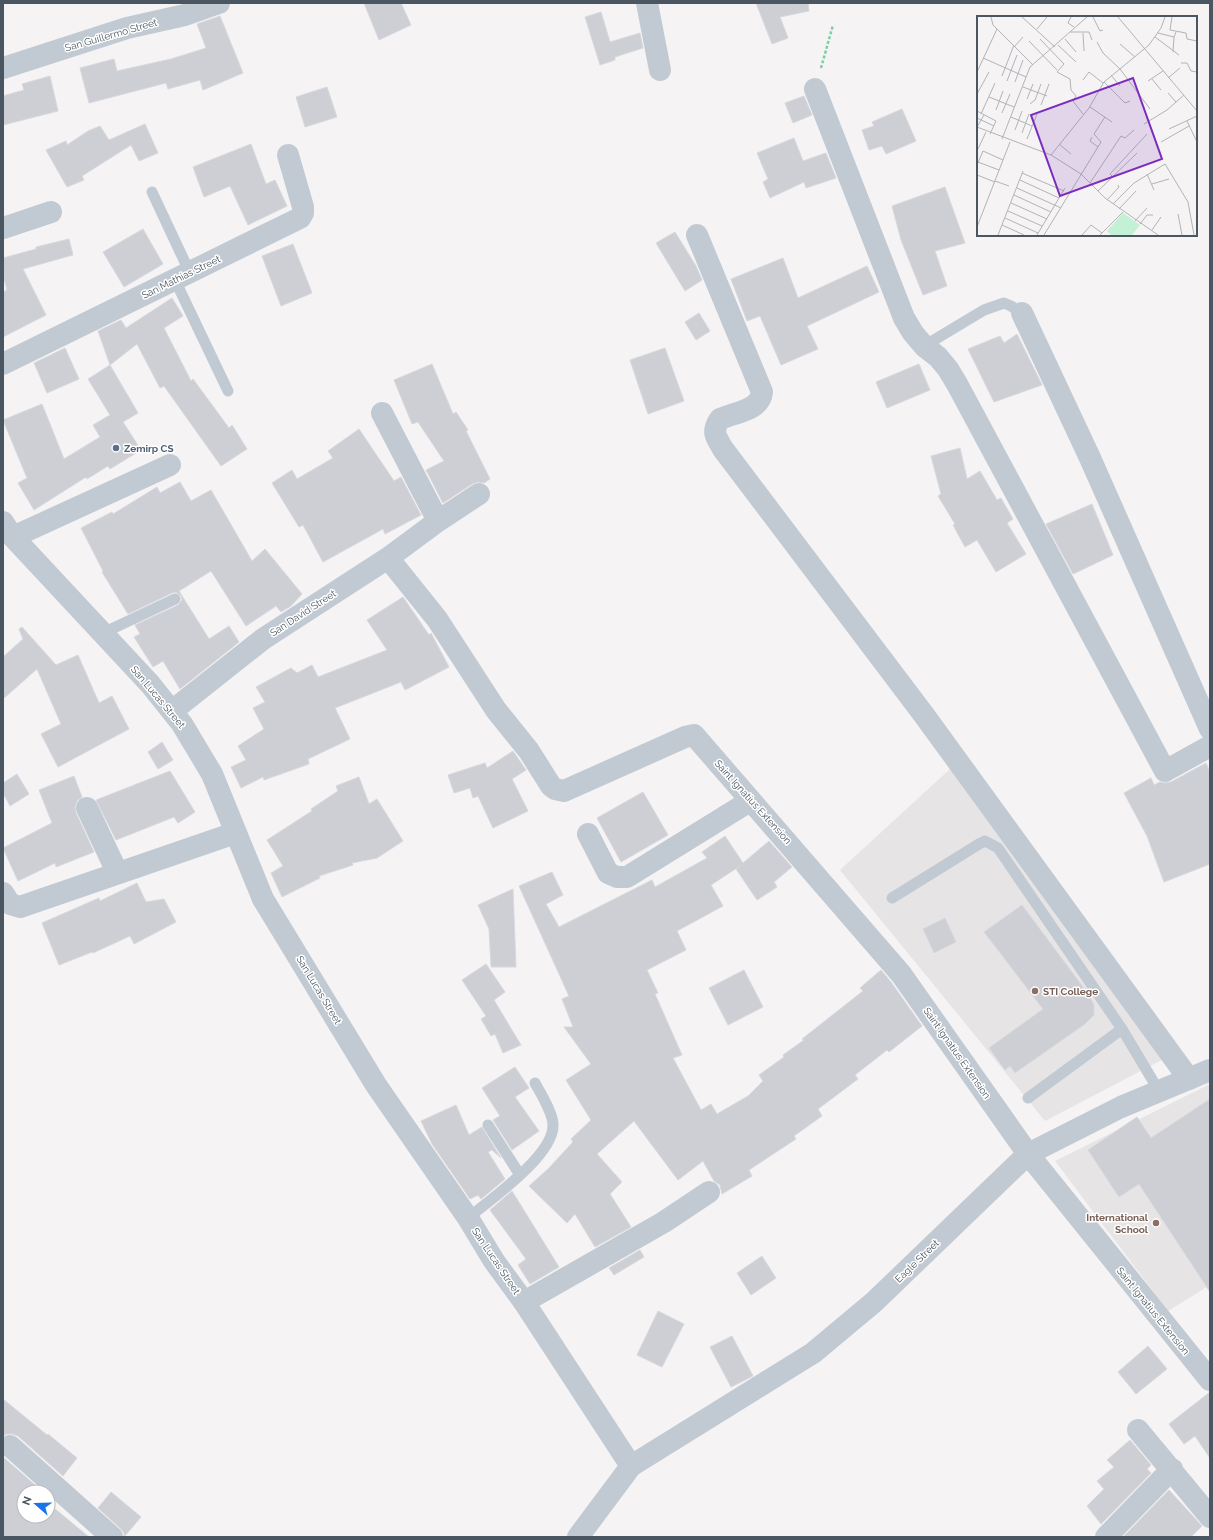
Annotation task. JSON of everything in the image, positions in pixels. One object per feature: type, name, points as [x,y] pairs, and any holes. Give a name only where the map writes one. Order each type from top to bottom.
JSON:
[{"type":"street","name":"San Guillermo Street","points":[[3,68],[127,28],[185,15],[220,3]]},
{"type":"street","points":[[647,3],[660,70]]},
{"type":"street","points":[[815,89],[904,318],[913,333],[924,346],[943,363],[957,384],[1165,772],[1210,746]]},
{"type":"street","name":"San Mathias Street","points":[[3,364],[300,218],[303,213],[303,207],[288,155]]},
{"type":"street","points":[[3,228],[51,212]]},
{"type":"street","points":[[697,235],[762,392],[761,398],[754,407],[720,419],[715,430],[715,436],[788,537],[924,715],[1189,1079]]},
{"type":"street","points":[[1022,313],[1090,458],[1210,730]]},
{"type":"street","points":[[382,413],[438,521]]},
{"type":"street","points":[[8,530],[170,466]]},
{"type":"street","name":"San David Street","points":[[172,711],[263,639],[388,558],[438,521],[479,494]]},
{"type":"street","name":"San Lucas Street","points":[[8,530],[172,711],[190,736],[212,774],[263,899],[376,1085],[468,1218],[494,1261],[524,1302],[631,1466]]},
{"type":"street","name":"Saint Ignatius Extension","points":[[388,558],[437,619],[496,710],[529,751],[551,786],[555,789],[564,791],[684,737],[694,735],[750,801],[775,826],[901,974],[1028,1154],[1210,1380]]},
{"type":"street","points":[[588,834],[608,872],[617,877],[627,877],[750,801]]},
{"type":"street","points":[[87,808],[117,872]]},
{"type":"street","points":[[3,893],[10,904],[20,907],[117,872],[235,833]]},
{"type":"street","name":"Eagle Street","points":[[631,1466],[813,1353],[874,1302],[1028,1154],[1121,1107],[1210,1070]]},
{"type":"street","points":[[524,1302],[664,1222],[709,1192]]},
{"type":"street","points":[[1138,1430],[1172,1469],[1210,1517]]},
{"type":"street","points":[[10,1446],[112,1537]]},
{"type":"street","points":[[578,1537],[631,1466]]},
{"type":"street","points":[[1106,1537],[1172,1469]]},
{"type":"lane","points":[[152,192],[182,277],[228,391]]},
{"type":"lane","points":[[924,346],[984,310],[1004,303],[1022,313]]},
{"type":"lane","points":[[103,634],[175,599]]},
{"type":"lane","points":[[892,898],[984,841],[998,848],[1122,1029],[1159,1091]]},
{"type":"lane","points":[[1028,1098],[1122,1029]]},
{"type":"lane","points":[[468,1218],[536,1160],[551,1138],[553,1125],[548,1108],[535,1083]]},
{"type":"lane","points":[[488,1126],[520,1175]]},
{"type":"path","points":[[815,89],[833,24]]},
{"type":"shaded area","name":"STI College","points":[[962,758],[1175,1053],[1045,1121],[840,870]]},
{"type":"shaded area","name":"International School","points":[[1210,1084],[1210,1285],[1168,1311],[1055,1161]]},
{"type":"building","points":[[364,3],[401,3],[411,25],[379,40]]},
{"type":"building","points":[[756,3],[808,3],[809,11],[780,17],[788,38],[772,44]]},
{"type":"building","points":[[601,12],[610,42],[640,33],[643,48],[615,57],[615,60],[600,65],[585,17]]},
{"type":"building","points":[[220,16],[243,73],[203,90],[200,80],[168,89],[166,83],[89,103],[80,68],[114,59],[117,71],[171,59],[206,48],[197,24]]},
{"type":"building","points":[[50,76],[58,111],[3,125],[3,96],[24,90],[22,84]]},
{"type":"building","points":[[327,87],[337,117],[305,127],[296,97]]},
{"type":"building","points":[[804,96],[812,115],[793,123],[785,103]]},
{"type":"building","points":[[902,109],[916,141],[886,154],[882,146],[869,150],[862,130],[874,126],[872,122]]},
{"type":"building","points":[[145,124],[158,153],[139,161],[131,145],[82,176],[84,180],[67,187],[46,150],[66,141],[67,145],[88,131],[100,126],[109,140]]},
{"type":"building","points":[[794,138],[803,161],[826,153],[836,178],[806,188],[804,182],[770,198],[763,182],[768,179],[757,153]]},
{"type":"building","points":[[251,144],[266,184],[275,180],[287,206],[248,225],[230,186],[204,197],[193,167]]},
{"type":"building","points":[[945,187],[965,243],[935,251],[947,286],[923,295],[901,240],[892,206]]},
{"type":"building","points":[[143,229],[163,264],[124,287],[103,252]]},
{"type":"building","points":[[675,232],[696,266],[702,280],[685,291],[656,243]]},
{"type":"building","points":[[69,239],[73,255],[23,269],[46,315],[3,337],[3,292],[7,290],[3,275],[3,258],[36,249],[36,247]]},
{"type":"building","points":[[293,244],[312,293],[281,306],[262,256]]},
{"type":"building","points":[[783,258],[798,298],[867,266],[879,292],[807,326],[818,349],[781,365],[760,316],[747,321],[731,279]]},
{"type":"building","points":[[172,298],[183,316],[164,328],[191,381],[193,379],[229,428],[232,425],[247,449],[221,466],[164,386],[160,388],[137,344],[110,365],[98,331],[121,320],[126,328]]},
{"type":"building","points":[[699,313],[710,331],[696,340],[685,322]]},
{"type":"building","points":[[1017,334],[1042,385],[994,402],[968,349],[1000,336],[1004,343]]},
{"type":"building","points":[[65,348],[79,379],[47,393],[34,363]]},
{"type":"building","points":[[665,348],[684,401],[648,414],[630,360]]},
{"type":"building","points":[[432,364],[453,414],[456,412],[468,430],[466,431],[490,479],[484,483],[478,482],[472,484],[443,503],[426,470],[444,461],[418,422],[412,424],[394,380]]},
{"type":"building","points":[[919,364],[930,390],[887,408],[876,382]]},
{"type":"building","points":[[110,365],[138,413],[123,422],[141,450],[110,469],[108,466],[87,479],[86,477],[34,510],[18,483],[27,478],[3,420],[42,404],[64,459],[100,437],[93,425],[110,415],[88,379]]},
{"type":"building","points":[[359,429],[394,481],[401,477],[421,515],[385,534],[383,529],[323,562],[303,525],[299,527],[272,483],[292,470],[297,479],[333,458],[328,451]]},
{"type":"building","points":[[960,448],[967,479],[980,471],[997,500],[1001,498],[1013,519],[1007,523],[1026,554],[996,572],[977,540],[965,547],[953,525],[955,524],[938,496],[941,494],[931,456]]},
{"type":"building","points":[[180,482],[191,501],[211,490],[252,561],[265,549],[302,594],[291,606],[281,612],[276,606],[246,626],[211,571],[179,591],[209,639],[229,626],[239,642],[180,689],[163,661],[153,667],[134,637],[140,634],[135,625],[178,605],[182,600],[181,596],[176,592],[172,593],[128,614],[102,572],[103,571],[81,528],[112,512],[113,514],[157,487],[160,493]]},
{"type":"building","points":[[1092,504],[1113,555],[1073,574],[1046,524]]},
{"type":"building","points":[[403,597],[429,635],[431,633],[449,667],[405,690],[401,682],[335,708],[350,739],[308,759],[309,764],[264,780],[263,777],[241,788],[231,767],[246,760],[238,746],[264,729],[253,708],[265,702],[256,687],[291,668],[297,673],[312,665],[318,677],[387,650],[367,620]]},
{"type":"building","points":[[22,627],[56,665],[78,655],[99,703],[112,696],[129,729],[58,767],[41,734],[61,724],[37,669],[3,699],[3,657],[23,639],[19,629]]},
{"type":"building","points":[[162,742],[173,760],[158,769],[148,752]]},
{"type":"building","points":[[513,751],[526,770],[512,779],[528,811],[493,828],[478,796],[473,798],[470,788],[454,793],[448,775],[485,763],[487,768]]},
{"type":"building","points":[[1206,763],[1210,772],[1210,864],[1164,882],[1147,836],[1124,793],[1151,778],[1154,785],[1160,782],[1171,782]]},
{"type":"building","points":[[170,771],[195,812],[178,823],[174,817],[116,840],[96,800]]},
{"type":"building","points":[[17,774],[29,794],[10,806],[3,793],[3,783]]},
{"type":"building","points":[[74,776],[82,797],[77,801],[75,807],[76,813],[94,852],[56,867],[55,863],[18,881],[3,848],[52,823],[39,790]]},
{"type":"building","points":[[359,777],[369,804],[377,799],[403,841],[377,858],[352,863],[353,865],[319,876],[320,878],[282,897],[271,873],[283,866],[267,840],[312,811],[311,809],[338,791],[336,786]]},
{"type":"building","points":[[643,792],[668,835],[621,862],[597,818]]},
{"type":"building","points":[[725,836],[743,863],[769,841],[792,867],[774,882],[777,887],[757,900],[736,869],[740,866],[711,885],[723,906],[677,931],[686,950],[647,970],[658,993],[655,994],[682,1055],[673,1058],[701,1110],[711,1104],[717,1114],[748,1096],[763,1081],[759,1075],[784,1057],[783,1055],[804,1040],[802,1039],[863,991],[860,988],[881,970],[922,1026],[889,1052],[887,1050],[855,1075],[858,1079],[818,1109],[822,1116],[794,1136],[796,1139],[749,1170],[752,1176],[722,1194],[720,1185],[714,1181],[703,1161],[678,1180],[634,1121],[597,1154],[622,1182],[610,1194],[631,1227],[595,1247],[575,1214],[567,1223],[529,1186],[548,1169],[573,1142],[571,1139],[591,1120],[566,1080],[591,1064],[564,1027],[573,1027],[562,999],[569,996],[519,886],[552,872],[563,895],[546,904],[559,927],[652,880],[655,887],[707,858],[702,852]]},
{"type":"building","points":[[137,883],[146,902],[164,899],[176,922],[134,944],[130,936],[93,953],[92,952],[59,965],[42,923],[99,898],[100,901]]},
{"type":"building","points":[[513,889],[516,967],[491,967],[489,929],[478,905]]},
{"type":"building","points":[[1022,905],[1089,995],[1094,1005],[1094,1015],[1085,1024],[1015,1073],[1010,1066],[1005,1070],[989,1048],[1043,1009],[984,932]]},
{"type":"building","points":[[945,918],[956,942],[934,953],[923,929]]},
{"type":"building","points":[[486,964],[505,992],[494,1000],[521,1045],[503,1053],[495,1034],[491,1036],[481,1019],[486,1016],[462,980]]},
{"type":"building","points":[[744,970],[763,1007],[728,1025],[709,988]]},
{"type":"building","points":[[515,1067],[529,1088],[515,1097],[539,1131],[512,1150],[493,1120],[500,1116],[482,1088]]},
{"type":"building","points":[[1210,1099],[1210,1292],[1139,1184],[1119,1197],[1088,1150],[1137,1117],[1151,1138]]},
{"type":"building","points":[[456,1105],[469,1135],[482,1127],[501,1158],[492,1150],[488,1152],[505,1179],[481,1199],[478,1195],[470,1199],[432,1144],[421,1121]]},
{"type":"building","points":[[512,1191],[559,1267],[530,1284],[518,1265],[526,1259],[490,1210]]},
{"type":"building","points":[[640,1250],[644,1257],[614,1275],[609,1268]]},
{"type":"building","points":[[762,1256],[776,1278],[751,1295],[737,1273]]},
{"type":"building","points":[[658,1311],[684,1324],[662,1367],[637,1355]]},
{"type":"building","points":[[732,1336],[753,1376],[731,1387],[710,1347]]},
{"type":"building","points":[[1148,1346],[1167,1369],[1136,1394],[1118,1372]]},
{"type":"building","points":[[1210,1392],[1210,1458],[1195,1436],[1184,1444],[1169,1424]]},
{"type":"building","points":[[3,1399],[77,1458],[63,1476],[18,1436],[6,1434],[3,1436]]},
{"type":"building","points":[[1130,1440],[1151,1465],[1147,1469],[1151,1473],[1101,1524],[1087,1506],[1104,1489],[1097,1481],[1114,1467],[1107,1460]]},
{"type":"building","points":[[3,1457],[34,1484],[16,1484],[16,1524],[56,1524],[56,1510],[89,1537],[3,1537]]},
{"type":"building","points":[[1169,1490],[1202,1526],[1191,1537],[1123,1537]]},
{"type":"building","points":[[111,1492],[141,1517],[124,1537],[124,1533],[120,1528],[98,1508]]},
{"type":"place","name":"Zemirp CS","points":[[116,448]]},
{"type":"place","name":"STI College","points":[[1035,991]]},
{"type":"place","name":"International School","points":[[1156,1223]]}]
